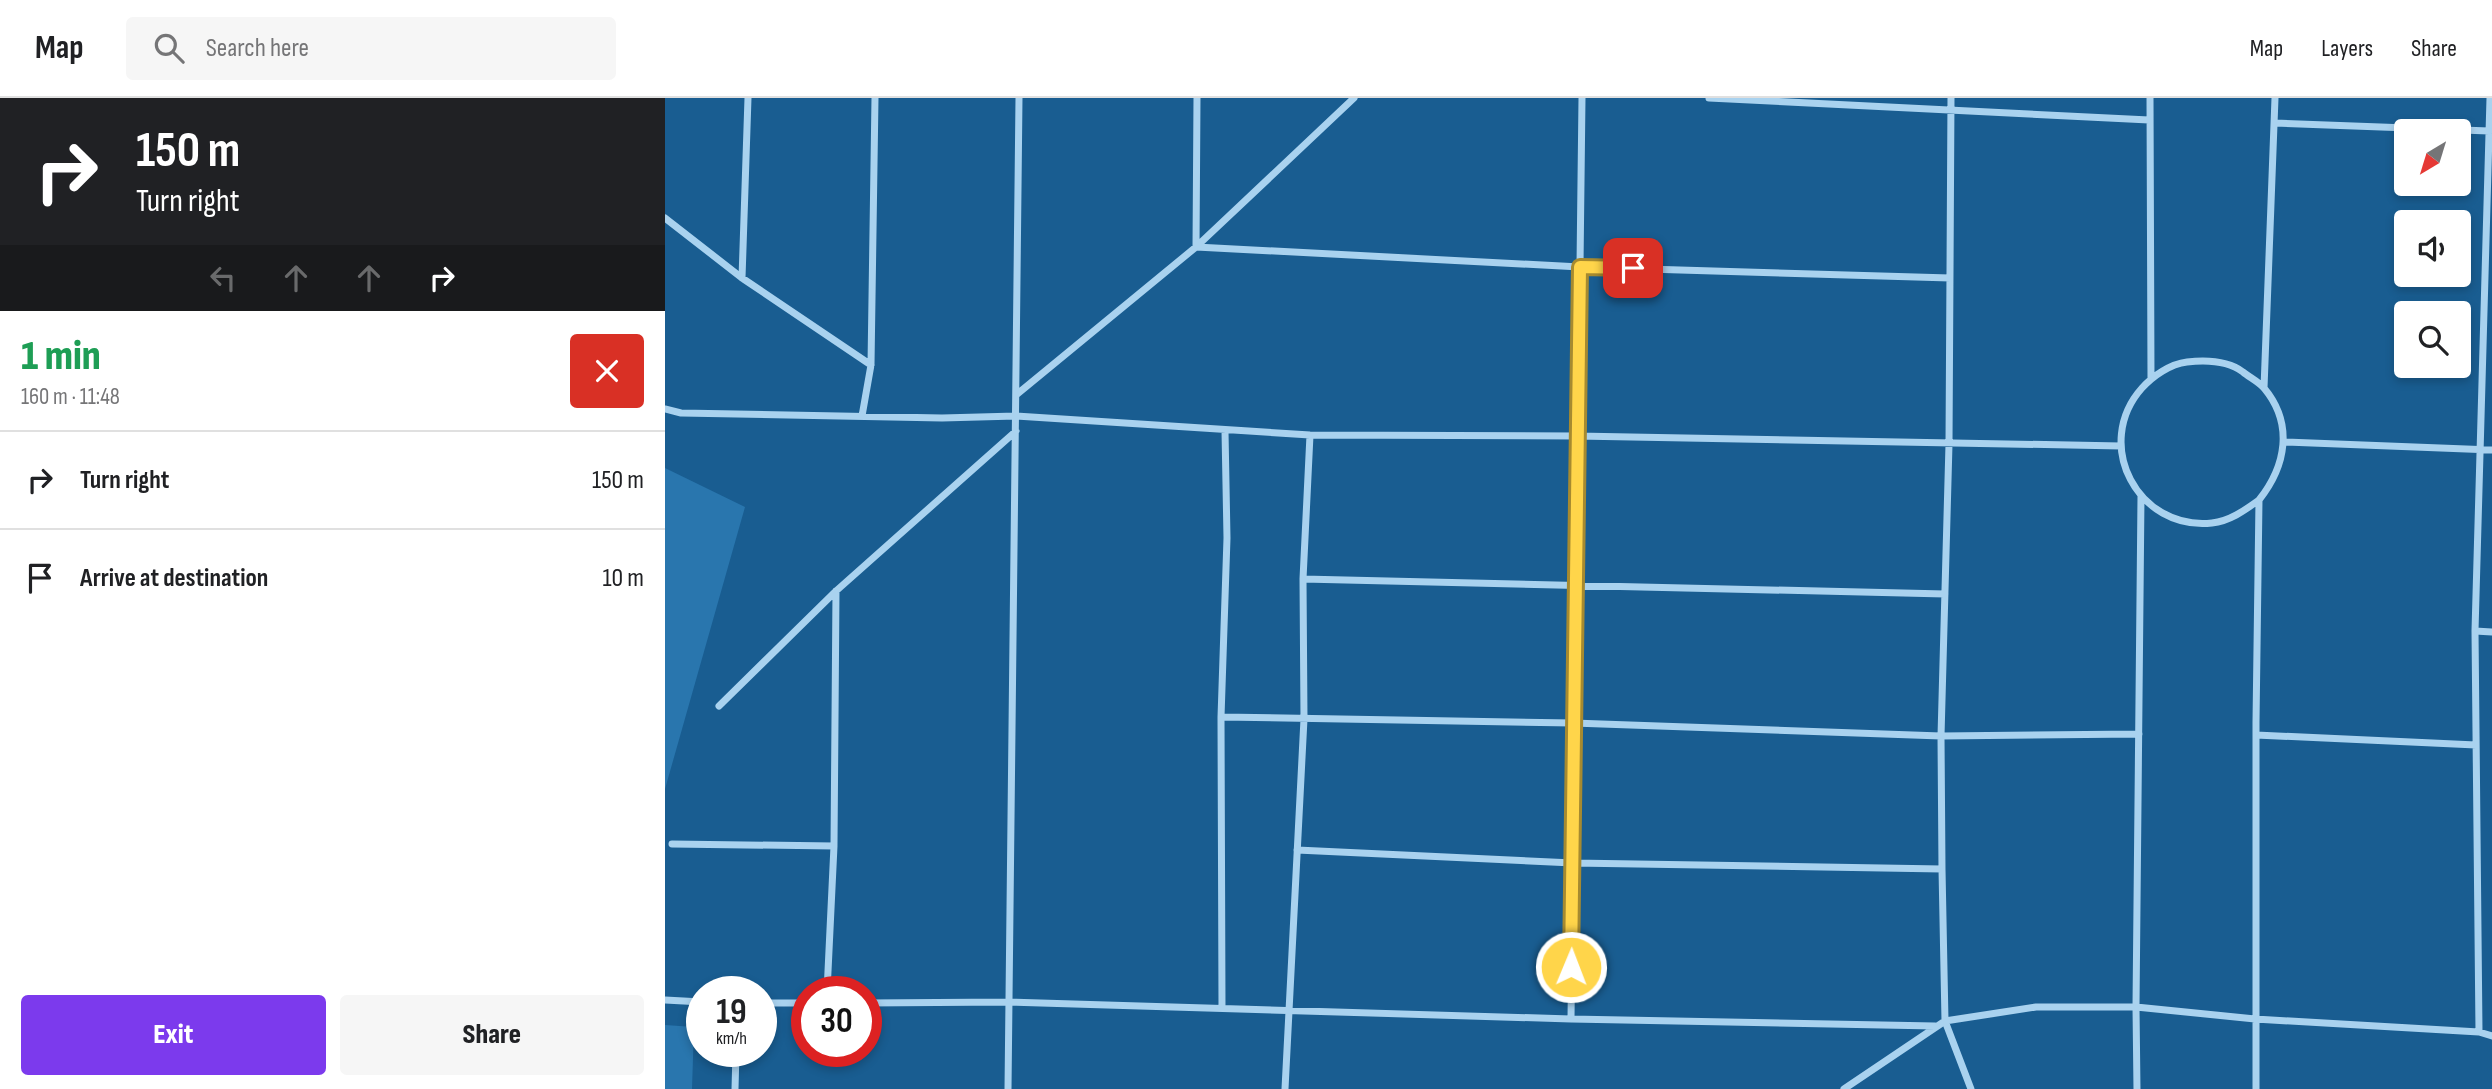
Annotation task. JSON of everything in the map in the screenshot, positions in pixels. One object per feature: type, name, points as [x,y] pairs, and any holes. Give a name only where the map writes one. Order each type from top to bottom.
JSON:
[{"type":"street","points":[[742,278],[748,98]]},
{"type":"street","points":[[862,416],[871,365],[875,98]]},
{"type":"street","points":[[1008,1089],[1019,98]]},
{"type":"street","points":[[1196,247],[1197,98]]},
{"type":"street","points":[[1016,396],[1196,247],[1354,98]]},
{"type":"street","points":[[1571,1019],[1574,585],[1582,98]]},
{"type":"street","points":[[1709,98],[2149,120]]},
{"type":"street","points":[[1951,98],[1949,444],[1941,736],[1945,1021],[1971,1089]]},
{"type":"street","points":[[2150,98],[2151,378]]},
{"type":"street","points":[[2264,388],[2275,98]]},
{"type":"street","points":[[2479,1032],[2476,631],[2480,449],[2489,263],[2490,98]]},
{"type":"street","points":[[2274,122],[2489,131]]},
{"type":"street","points":[[665,218],[742,278],[871,365]]},
{"type":"street","points":[[1196,247],[1580,267],[1950,278]]},
{"type":"street","points":[[2209,360],[2239,369],[2264,388],[2279,413],[2284,442],[2281,463],[2273,483],[2259,500],[2238,515],[2213,523],[2187,522],[2162,513],[2141,496],[2124,464],[2121,446],[2123,421],[2133,397],[2151,378],[2178,363],[2209,360]]},
{"type":"street","points":[[665,409],[681,413],[942,418],[1016,416],[1310,435],[1577,436],[2121,446]]},
{"type":"street","points":[[719,706],[836,591],[1016,431]]},
{"type":"street","points":[[1222,1007],[1221,718],[1227,538],[1225,431]]},
{"type":"street","points":[[1285,1089],[1304,719],[1303,579],[1310,435]]},
{"type":"street","points":[[2284,442],[2492,450]]},
{"type":"street","points":[[2137,1089],[2141,496]]},
{"type":"street","points":[[2256,1089],[2259,500]]},
{"type":"street","points":[[1303,579],[1945,594]]},
{"type":"street","points":[[828,976],[834,846],[836,591]]},
{"type":"street","points":[[2476,631],[2492,632]]},
{"type":"street","points":[[1221,718],[1573,723],[1941,736],[2139,734]]},
{"type":"street","points":[[2256,735],[2476,745]]},
{"type":"street","points":[[672,844],[834,846]]},
{"type":"street","points":[[1297,850],[1573,863],[1942,869]]},
{"type":"street","points":[[665,1000],[686,1001]]},
{"type":"street","points":[[882,1003],[1008,1002],[1222,1007],[1288,1012],[1935,1026]]},
{"type":"street","points":[[1845,1089],[1945,1021],[2036,1007],[2136,1007],[2255,1019],[2479,1032],[2492,1036]]},
{"type":"street","points":[[735,1089],[736,1067]]},
{"type":"shaded area","points":[[665,468],[745,507],[665,789]]},
{"type":"shaded area","points":[[665,1025],[686,1026],[686,1067],[693,1067],[692,1089],[665,1089]]},
{"type":"route","points":[[1571,967],[1580,267],[1633,268]]}]
